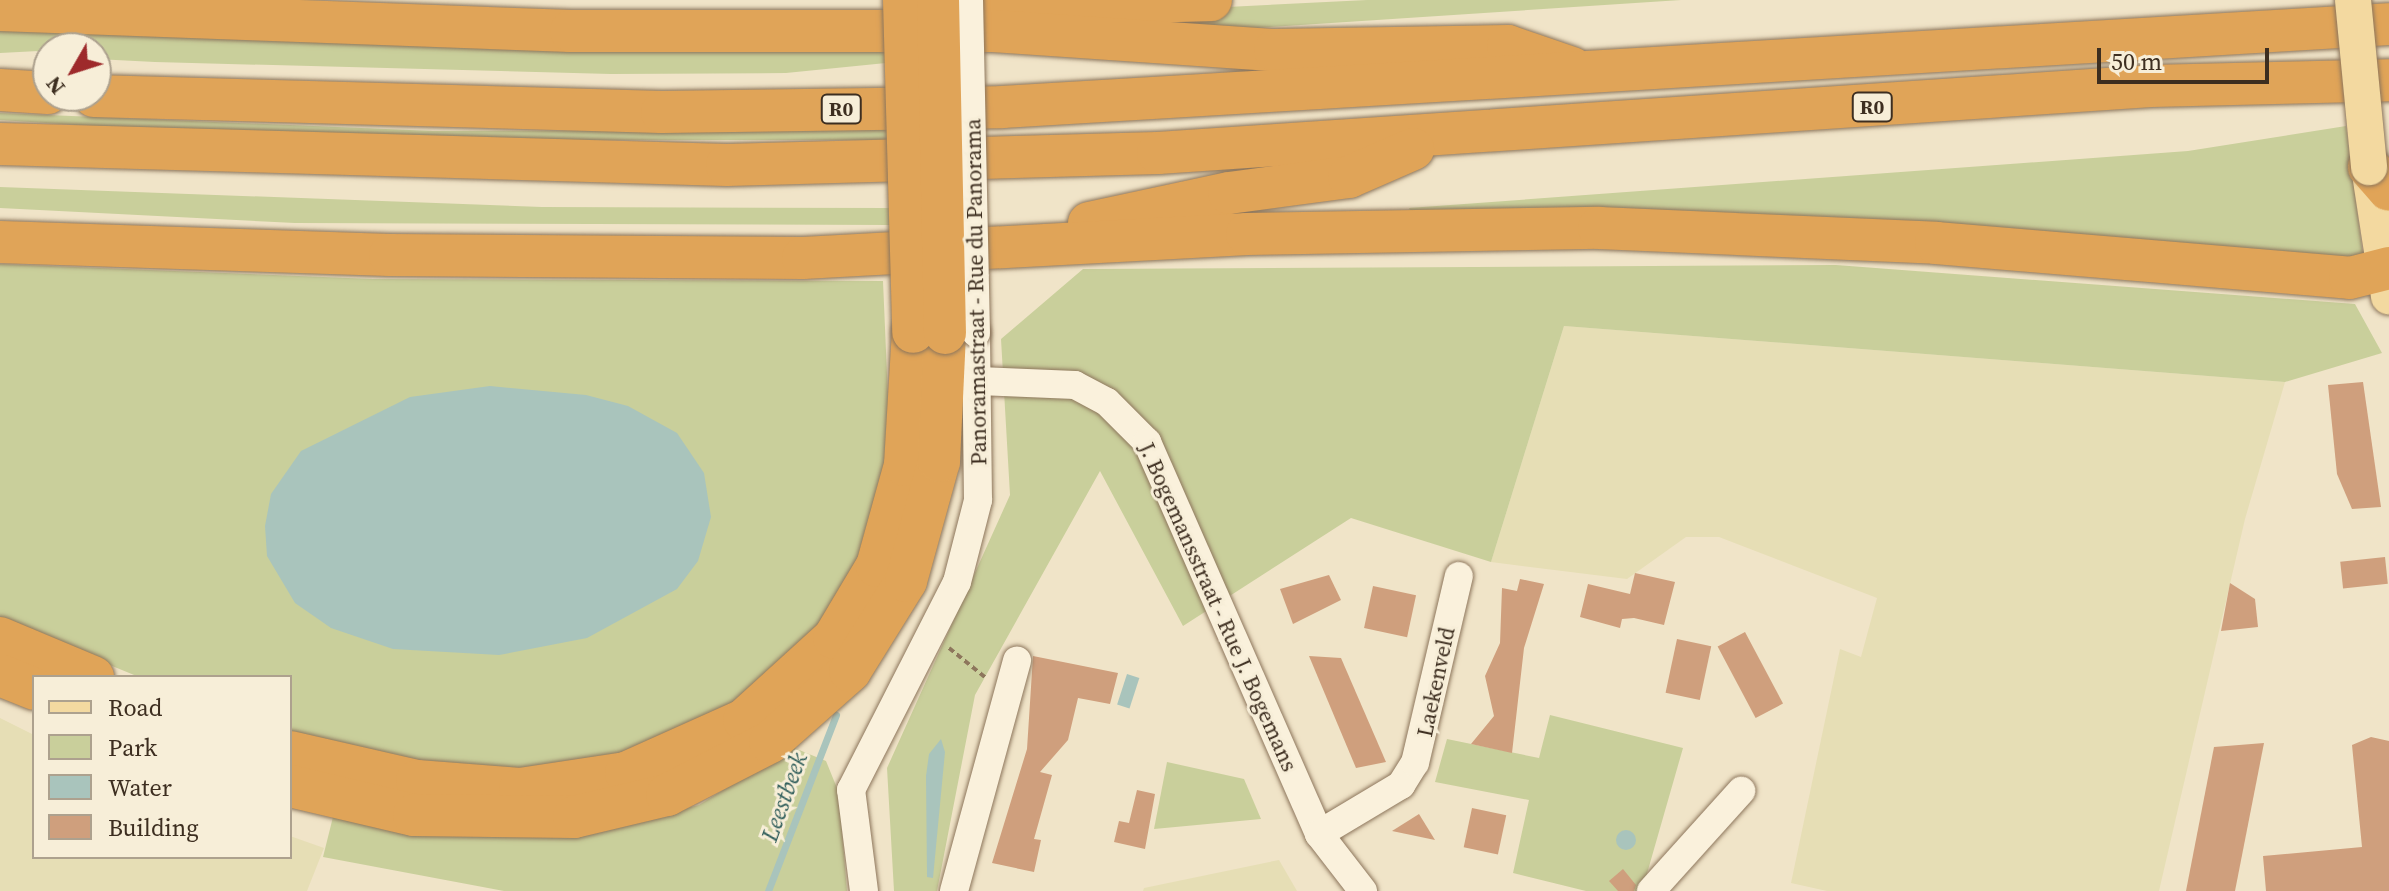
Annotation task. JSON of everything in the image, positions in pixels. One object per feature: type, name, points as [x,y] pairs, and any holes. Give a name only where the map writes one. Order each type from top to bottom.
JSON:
[{"type":"highway","points":[[292,786],[414,815],[574,817],[693,785],[779,736],[850,671],[906,581],[939,461],[945,333],[938,0]]},
{"type":"highway","points":[[0,10],[571,31],[896,15],[972,5],[1211,0]]},
{"type":"highway","points":[[292,752],[417,781],[520,789],[626,773],[744,720],[834,638],[877,566],[945,333],[896,15]]},
{"type":"highway","points":[[896,15],[1275,50],[1508,46],[1588,74]]},
{"type":"highway","name":"R0","points":[[112,97],[662,112],[1002,107],[2389,24]]},
{"type":"highway","name":"R0","points":[[0,144],[727,165],[1436,138],[2151,86],[2389,80]]},
{"type":"highway","points":[[0,90],[32,92]]},
{"type":"highway","points":[[1004,246],[1229,193],[1349,177],[1436,138]]},
{"type":"highway","points":[[10,237],[406,255],[803,258],[1004,246],[1463,227],[1677,229],[2387,279]]},
{"type":"highway","points":[[0,638],[88,675]]},
{"type":"highway","points":[[0,675],[32,688]]},
{"type":"main road","points":[[2353,0],[2379,179],[2387,279]]},
{"type":"street","name":"Panoramastraat - Rue du Panorama","points":[[864,891],[851,790],[957,582],[978,500],[979,381],[945,333],[969,0]]},
{"type":"street","name":"J. Bogemansstraat - Rue J. Bogemans","points":[[979,381],[1075,385],[1107,402],[1147,442],[1319,834],[1363,891]]},
{"type":"street","name":"Laekenveld","points":[[1319,834],[1392,792],[1415,763],[1459,576]]},
{"type":"street","points":[[954,891],[1017,660]]},
{"type":"street","points":[[1651,891],[1741,791]]},
{"type":"path","points":[[940,641],[982,676]]},
{"type":"shaded area","points":[[1564,326],[2285,382],[2245,519],[2159,891],[1827,891],[1791,883],[1840,649],[1861,657],[1877,598],[1719,537],[1686,537],[1627,579],[1491,562]]},
{"type":"shaded area","points":[[0,718],[32,734],[32,859],[292,859],[292,837],[324,848],[307,891],[0,891]]},
{"type":"shaded area","points":[[1279,860],[1297,891],[1143,891],[1144,888]]},
{"type":"green space","points":[[1367,0],[1681,0],[1256,28],[1149,29],[1108,13]]},
{"type":"green space","points":[[0,25],[885,46],[886,63],[786,73],[611,74],[155,62],[112,60],[112,32],[32,32],[32,51],[0,53]]},
{"type":"green space","points":[[0,113],[433,131],[887,130],[888,140],[541,140],[92,126],[0,120]]},
{"type":"green space","points":[[2346,126],[2364,263],[1412,217],[1409,208],[2188,151]]},
{"type":"green space","points":[[0,187],[542,207],[889,208],[890,225],[295,223],[0,208]]},
{"type":"green space","points":[[0,264],[373,279],[883,281],[890,445],[870,543],[815,637],[717,718],[636,751],[488,773],[292,736],[292,675],[134,675],[0,620]]},
{"type":"green space","points":[[1836,265],[2355,304],[2382,353],[2285,382],[1564,326],[1491,562],[1351,518],[1183,626],[1100,471],[975,695],[937,891],[894,891],[887,768],[1010,495],[1001,339],[1083,269]]},
{"type":"green space","points":[[1550,715],[1683,748],[1642,891],[1586,891],[1513,873],[1529,800],[1435,782],[1447,739],[1539,758]]},
{"type":"green space","points":[[792,747],[826,761],[839,793],[847,891],[504,891],[323,857],[333,817],[634,821],[699,805]]},
{"type":"green space","points":[[1167,762],[1244,779],[1261,819],[1154,829]]},
{"type":"water","points":[[490,386],[586,395],[628,406],[677,433],[704,473],[711,517],[698,561],[677,589],[587,638],[499,655],[393,649],[331,628],[295,603],[267,556],[265,526],[271,494],[301,451],[410,397]]},
{"type":"water","points":[[1127,674],[1139,678],[1129,708],[1117,704]]},
{"type":"water","points":[[941,739],[945,752],[933,878],[927,877],[926,776],[929,754]]},
{"type":"water","points":[[1622,830],[1630,830],[1636,840],[1630,850],[1622,850],[1616,844],[1616,836]]},
{"type":"building","points":[[2363,382],[2381,507],[2352,509],[2337,474],[2328,385]]},
{"type":"building","points":[[2385,557],[2388,584],[2343,589],[2340,562]]},
{"type":"building","points":[[1635,573],[1675,582],[1664,625],[1634,618],[1622,619],[1620,628],[1580,617],[1588,584],[1630,594]]},
{"type":"building","points":[[1329,575],[1341,600],[1293,624],[1280,589]]},
{"type":"building","points":[[1520,579],[1544,584],[1524,648],[1512,753],[1471,744],[1494,716],[1485,676],[1500,643],[1502,588],[1517,591]]},
{"type":"building","points":[[2230,583],[2255,599],[2258,627],[2221,631]]},
{"type":"building","points":[[1373,586],[1416,595],[1407,637],[1364,628]]},
{"type":"building","points":[[1745,632],[1783,704],[1756,718],[1718,647]]},
{"type":"building","points":[[1677,639],[1711,646],[1700,700],[1666,693]]},
{"type":"building","points":[[1033,656],[1118,673],[1110,704],[1078,698],[1068,740],[1040,772],[1052,775],[1034,839],[1041,840],[1034,872],[992,863],[1027,749]]},
{"type":"building","points":[[1309,656],[1341,658],[1386,762],[1356,768]]},
{"type":"building","points":[[2371,737],[2389,741],[2389,891],[2266,891],[2263,856],[2362,847],[2352,745]]},
{"type":"building","points":[[2264,743],[2235,891],[2186,891],[2214,747]]},
{"type":"building","points":[[1137,790],[1155,794],[1145,849],[1114,842],[1119,821],[1129,823]]},
{"type":"building","points":[[1472,808],[1506,815],[1498,854],[1464,847]]},
{"type":"building","points":[[1419,814],[1435,840],[1392,831]]},
{"type":"building","points":[[1623,869],[1636,885],[1634,891],[1618,891],[1609,881]]},
{"type":"waterway","name":"Leestbeek","points":[[768,891],[836,715]]}]
